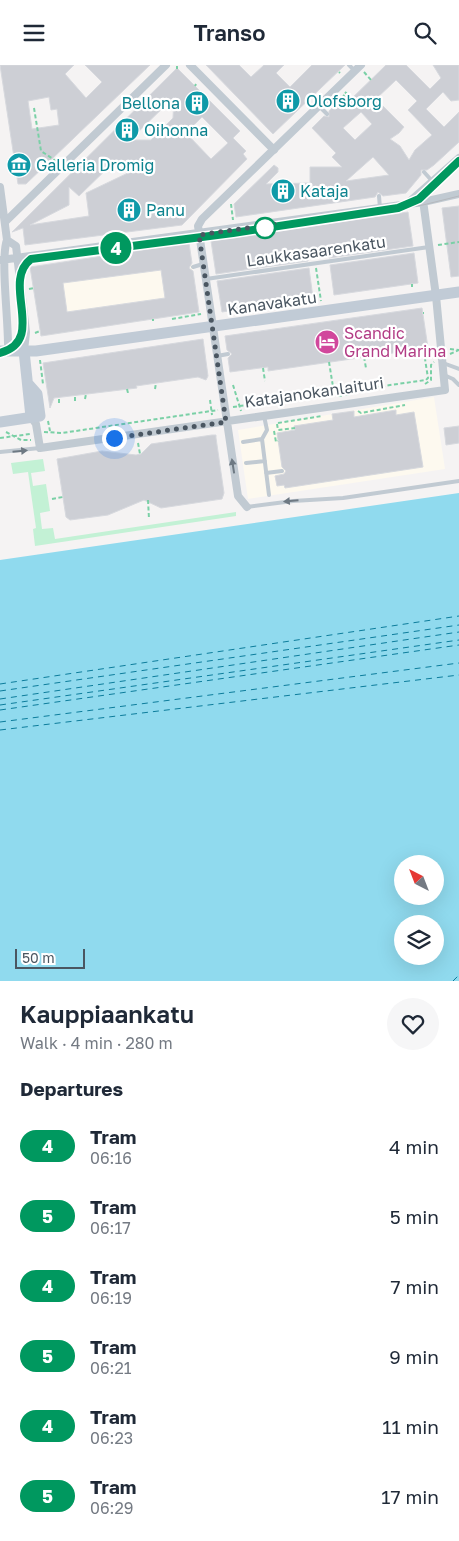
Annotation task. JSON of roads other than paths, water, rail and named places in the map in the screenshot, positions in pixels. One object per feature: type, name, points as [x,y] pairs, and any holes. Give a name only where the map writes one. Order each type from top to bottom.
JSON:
[{"type":"main road","name":"Kanavakatu","points":[[4,351],[24,351],[213,328],[459,292]]},
{"type":"main road","points":[[0,422],[36,423],[24,351]]},
{"type":"street","points":[[5,221],[166,65]]},
{"type":"street","points":[[190,65],[274,151]]},
{"type":"street","points":[[247,507],[238,496],[198,225],[319,106],[355,67]]},
{"type":"street","points":[[404,205],[422,193],[459,158]]},
{"type":"street","points":[[0,187],[7,240],[1,247],[0,275],[8,331],[4,351]]},
{"type":"street","points":[[422,193],[436,296],[444,375]]},
{"type":"street","points":[[1,260],[199,235],[380,209],[459,194]]},
{"type":"street","points":[[7,240],[16,245],[26,332],[24,351]]},
{"type":"street","name":"Katajanokanlaituri","points":[[40,448],[445,390],[444,375]]},
{"type":"street","points":[[36,423],[40,448]]},
{"type":"lane","points":[[319,106],[327,114]]},
{"type":"lane","points":[[424,172],[433,182]]},
{"type":"lane","points":[[379,196],[380,209]]},
{"type":"lane","name":"Laukkasaarenkatu","points":[[206,279],[429,247]]},
{"type":"lane","points":[[193,267],[203,264]]},
{"type":"lane","points":[[217,356],[228,355]]},
{"type":"lane","points":[[443,360],[459,369]]},
{"type":"lane","points":[[444,375],[453,379],[459,385]]},
{"type":"lane","points":[[264,416],[267,430],[262,439],[269,495]]},
{"type":"lane","points":[[243,441],[262,439]]},
{"type":"lane","points":[[0,452],[40,448]]},
{"type":"lane","points":[[246,463],[265,461]]},
{"type":"lane","points":[[266,473],[282,471]]},
{"type":"lane","points":[[247,507],[293,501],[334,499],[459,481]]},
{"type":"water","points":[[459,493],[459,981],[0,981],[0,560]]},
{"type":"tram line","points":[[399,204],[417,194],[459,155]]},
{"type":"tram line","name":"4","points":[[0,353],[8,351],[21,333],[16,279],[17,273],[31,259],[233,233],[398,208],[419,199],[459,161]]},
{"type":"tram line","points":[[0,353],[14,346],[21,336],[23,324],[20,282],[23,270],[31,260],[423,205],[459,196]]},
{"type":"place","name":"Olofsborg","points":[[288,101]]},
{"type":"place","name":"Bellona","points":[[197,103]]},
{"type":"place","name":"Oihonna","points":[[127,130]]},
{"type":"place","name":"Galleria Dromig","points":[[19,165]]},
{"type":"place","name":"Kataja","points":[[283,191]]},
{"type":"place","name":"Panu","points":[[129,210]]},
{"type":"place","name":"Scandic Grand Marina","points":[[327,342]]}]
